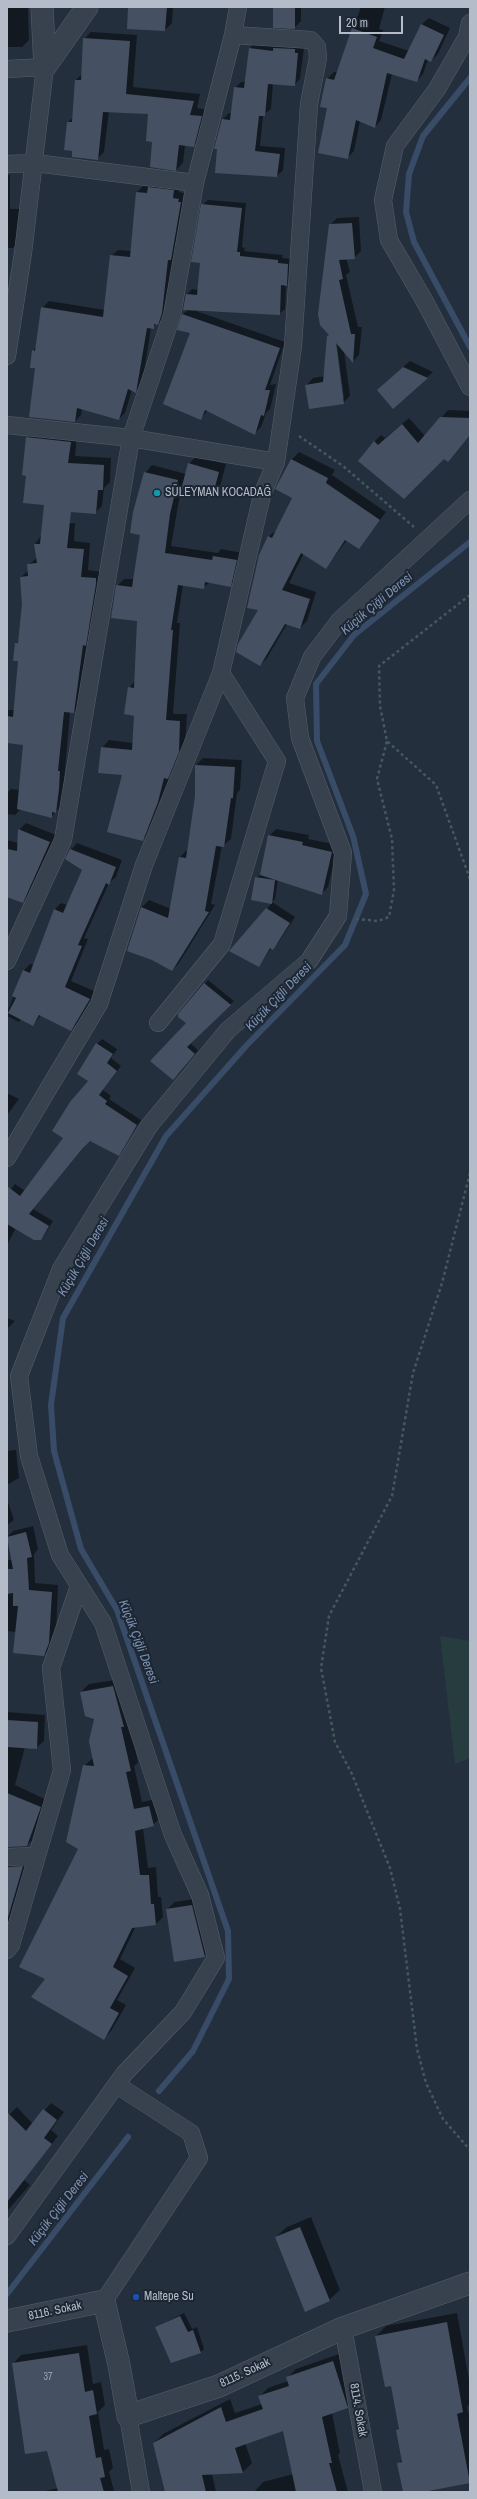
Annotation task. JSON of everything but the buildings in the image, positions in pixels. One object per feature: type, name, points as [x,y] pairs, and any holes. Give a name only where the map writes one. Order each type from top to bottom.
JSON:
[{"type":"street","points":[[7,356],[35,163],[45,67],[42,7]]},
{"type":"street","points":[[45,67],[87,7]]},
{"type":"street","points":[[7,961],[63,840],[131,438],[172,315],[195,183],[234,35],[238,7]]},
{"type":"street","points":[[470,23],[467,37],[437,89],[396,146],[383,200],[389,240],[424,300],[470,388]]},
{"type":"street","points":[[7,1158],[99,1004],[144,864],[221,673],[262,495],[276,462],[293,346],[309,104],[318,47],[311,40],[234,35]]},
{"type":"street","points":[[7,69],[45,67]]},
{"type":"street","points":[[7,164],[35,163],[195,183]]},
{"type":"street","points":[[7,425],[131,438],[276,462]]},
{"type":"street","points":[[7,2236],[124,2074],[183,2012],[216,1958],[200,1895],[173,1835],[103,1623],[60,1555],[29,1456],[19,1376],[61,1269],[149,1126],[228,1030],[309,961],[338,916],[343,853],[300,738],[295,698],[312,657],[340,620],[470,500]]},
{"type":"street","points":[[158,1023],[222,944],[277,761],[221,673]]},
{"type":"street","points":[[7,1950],[11,1944],[62,1770],[51,1668],[79,1586]]},
{"type":"street","points":[[7,1857],[37,1856]]},
{"type":"street","points":[[117,2085],[191,2133],[199,2158],[104,2301],[119,2365],[141,2492]]},
{"type":"street","name":"8115. Sokak","points":[[128,2416],[219,2386],[343,2328],[470,2283]]},
{"type":"street","name":"8116. Sokak","points":[[7,2321],[104,2301]]},
{"type":"street","name":"8114. Sokak","points":[[343,2328],[373,2492]]},
{"type":"path","points":[[282,424],[343,466],[428,539]]},
{"type":"path","points":[[355,919],[378,921],[389,917],[394,890],[392,839],[377,779],[387,741],[380,706],[379,666],[470,595]]},
{"type":"path","points":[[387,741],[436,785],[470,878]]},
{"type":"path","points":[[470,1173],[442,1283],[413,1373],[392,1496],[328,1616],[321,1668],[335,1742],[352,1774],[390,1868],[400,1909],[417,2049],[426,2083],[444,2119],[470,2150]]},
{"type":"green space","points":[[440,1636],[470,1641],[470,1758],[455,1764]]},
{"type":"waterway","name":"Küçük Çiğli Deresi","points":[[470,78],[423,136],[409,174],[406,212],[414,242],[470,347]]},
{"type":"waterway","name":"Küçük Çiğli Deresi","points":[[159,2091],[193,2051],[229,1979],[228,1931],[117,1610],[81,1549],[54,1451],[51,1405],[63,1318],[166,1136],[246,1046],[345,945],[366,894],[353,836],[317,741],[316,684],[354,635],[470,542]]},
{"type":"waterway","name":"Küçük Çiğli Deresi","points":[[7,2294],[128,2137]]},
{"type":"place","name":"SÜLEYMAN KOCADAĞ","points":[[157,493]]},
{"type":"place","name":"Maltepe Su","points":[[136,2297]]}]
